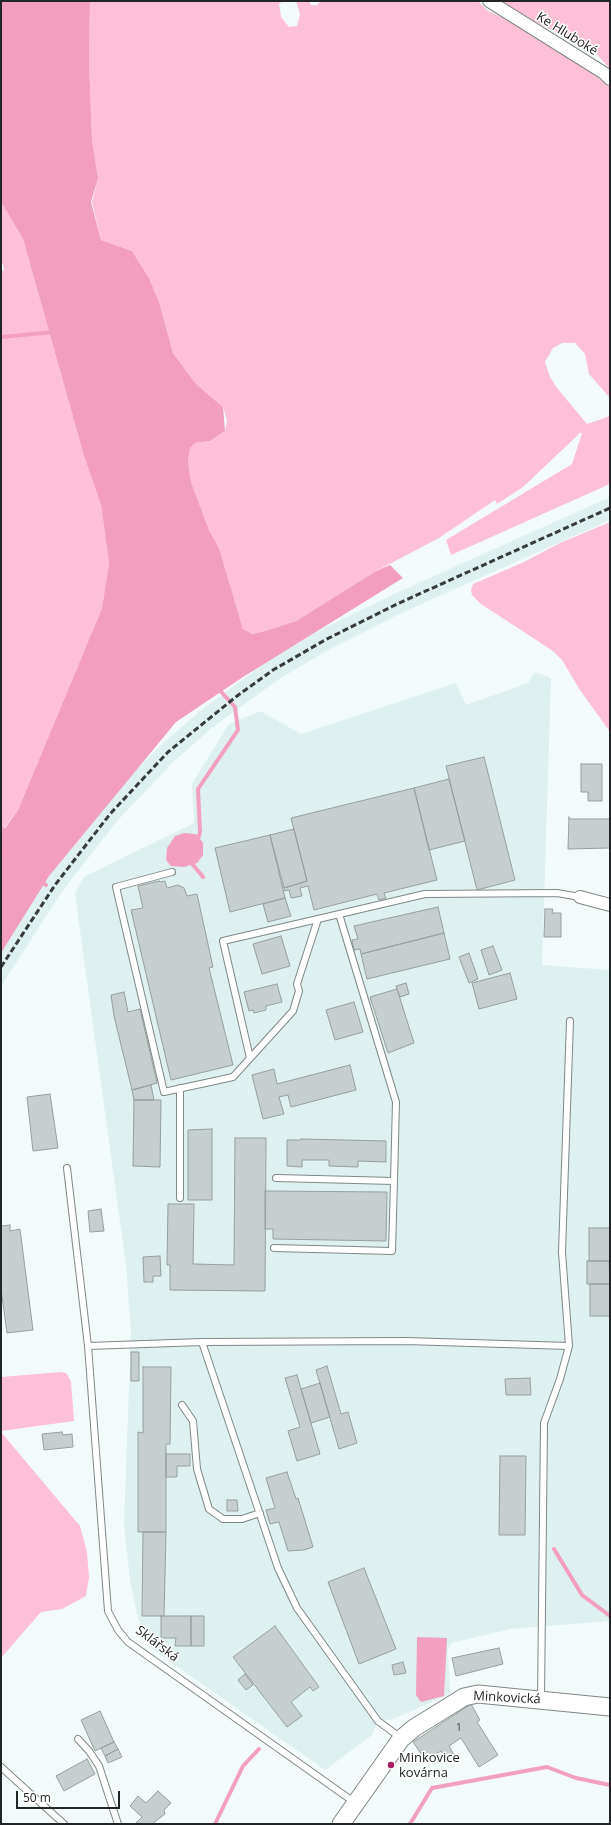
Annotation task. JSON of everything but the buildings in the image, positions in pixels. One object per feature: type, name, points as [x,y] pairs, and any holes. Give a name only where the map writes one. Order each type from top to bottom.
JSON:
[{"type":"street","name":"Ke Hluboké","points":[[488,1],[604,73],[610,79]]},
{"type":"street","points":[[580,897],[610,904]]},
{"type":"street","name":"Minkovická","points":[[341,1824],[401,1739],[414,1728],[464,1697],[478,1694],[610,1707]]},
{"type":"lane","points":[[172,872],[116,887],[164,1092],[233,1077],[293,1011],[299,992],[297,984],[318,919]]},
{"type":"lane","points":[[250,1058],[223,941],[425,894],[557,893],[580,897]]},
{"type":"lane","points":[[274,1248],[392,1251],[396,1102],[339,914]]},
{"type":"lane","points":[[541,1700],[544,1423],[560,1379],[569,1346],[562,1252],[570,1021]]},
{"type":"lane","points":[[180,1088],[180,1198]]},
{"type":"lane","name":"Sklářská","points":[[67,1168],[88,1346],[108,1611],[118,1630],[128,1642],[356,1803]]},
{"type":"lane","points":[[276,1178],[394,1181]]},
{"type":"lane","points":[[88,1346],[202,1342],[406,1341],[569,1346]]},
{"type":"lane","points":[[202,1342],[278,1568],[297,1608],[378,1721],[401,1739]]},
{"type":"lane","points":[[182,1405],[193,1422],[197,1469],[202,1490],[209,1509],[223,1519],[242,1519],[260,1513]]},
{"type":"lane","points":[[78,1739],[89,1751],[99,1766],[118,1824]]},
{"type":"lane","points":[[1,1767],[64,1824]]},
{"type":"shaded area","points":[[1,1],[90,1],[89,60],[92,140],[98,178],[91,202],[101,240],[132,251],[149,278],[159,302],[173,353],[196,384],[223,407],[225,431],[210,441],[195,443],[190,448],[188,462],[191,482],[209,530],[219,548],[243,629],[252,634],[296,621],[376,571],[390,565],[403,578],[243,677],[176,722],[49,876],[1,953],[1,827],[5,828],[18,810],[102,608],[109,563],[101,505],[84,456],[23,239],[1,202]]},
{"type":"shaded area","points":[[90,1],[283,1],[279,4],[281,17],[289,27],[297,26],[300,14],[296,1],[309,1],[311,5],[317,5],[321,1],[478,1],[488,11],[504,18],[588,68],[610,87],[610,398],[589,374],[585,354],[575,343],[562,343],[553,348],[545,362],[550,377],[557,388],[587,424],[610,416],[610,484],[451,555],[446,540],[572,464],[582,433],[580,433],[523,487],[497,504],[495,500],[439,538],[376,571],[296,621],[251,634],[243,629],[219,548],[209,530],[191,482],[188,462],[190,448],[195,443],[210,441],[225,431],[227,421],[223,407],[196,384],[173,353],[159,302],[149,278],[132,251],[101,240],[92,202],[98,178],[92,140],[89,60]]},
{"type":"shaded area","points":[[500,1],[610,1],[610,69],[593,50],[519,14]]},
{"type":"shaded area","points":[[1,202],[23,239],[84,456],[101,505],[109,563],[102,608],[18,810],[4,828],[1,827],[1,270],[4,271],[3,264],[1,263]]},
{"type":"shaded area","points":[[610,497],[610,520],[401,613],[330,649],[279,679],[213,727],[175,760],[118,820],[63,890],[1,986],[1,947],[46,879],[132,774],[161,745],[200,711],[268,661],[320,630],[392,595]]},
{"type":"shaded area","points":[[610,522],[610,732],[580,690],[562,660],[553,651],[481,604],[472,595],[471,590],[473,584],[524,562],[560,543]]},
{"type":"shaded area","points":[[535,672],[551,678],[542,965],[610,970],[610,1621],[510,1629],[451,1643],[448,1649],[450,1694],[393,1719],[378,1721],[372,1735],[325,1770],[152,1649],[138,1619],[130,1580],[124,1525],[131,1331],[126,1265],[75,894],[84,877],[194,823],[192,784],[228,725],[260,711],[301,734],[456,683],[466,705],[528,683]]},
{"type":"shaded area","points":[[184,833],[195,834],[198,836],[203,843],[203,855],[197,863],[184,867],[171,866],[166,860],[167,848],[175,836]]},
{"type":"shaded area","points":[[61,1372],[66,1373],[71,1381],[74,1421],[1,1431],[1,1377]]},
{"type":"shaded area","points":[[1,1432],[80,1526],[87,1552],[89,1577],[86,1596],[62,1609],[41,1612],[1,1658]]},
{"type":"shaded area","points":[[417,1637],[447,1638],[444,1696],[421,1702],[416,1695]]},
{"type":"waterway","points":[[44,1],[14,62],[55,166],[80,235],[114,258],[119,302],[154,403],[159,483],[207,593],[203,672],[235,707],[238,730],[198,789],[200,832],[197,843]]},
{"type":"waterway","points":[[1,164],[26,174],[55,166]]},
{"type":"waterway","points":[[1,337],[65,331],[119,302]]},
{"type":"waterway","points":[[1,848],[7,851],[46,885]]},
{"type":"waterway","points":[[189,860],[203,877]]},
{"type":"waterway","points":[[554,1549],[582,1595],[610,1616]]},
{"type":"waterway","points":[[215,1824],[243,1766],[259,1749]]},
{"type":"waterway","points":[[410,1824],[432,1788],[547,1767],[576,1778],[610,1785]]},
{"type":"railway","points":[[1,967],[55,885],[110,814],[168,752],[237,696],[273,670],[325,640],[397,604],[610,508]]},
{"type":"place","name":"Minkovice kovárna","points":[[391,1765]]}]
